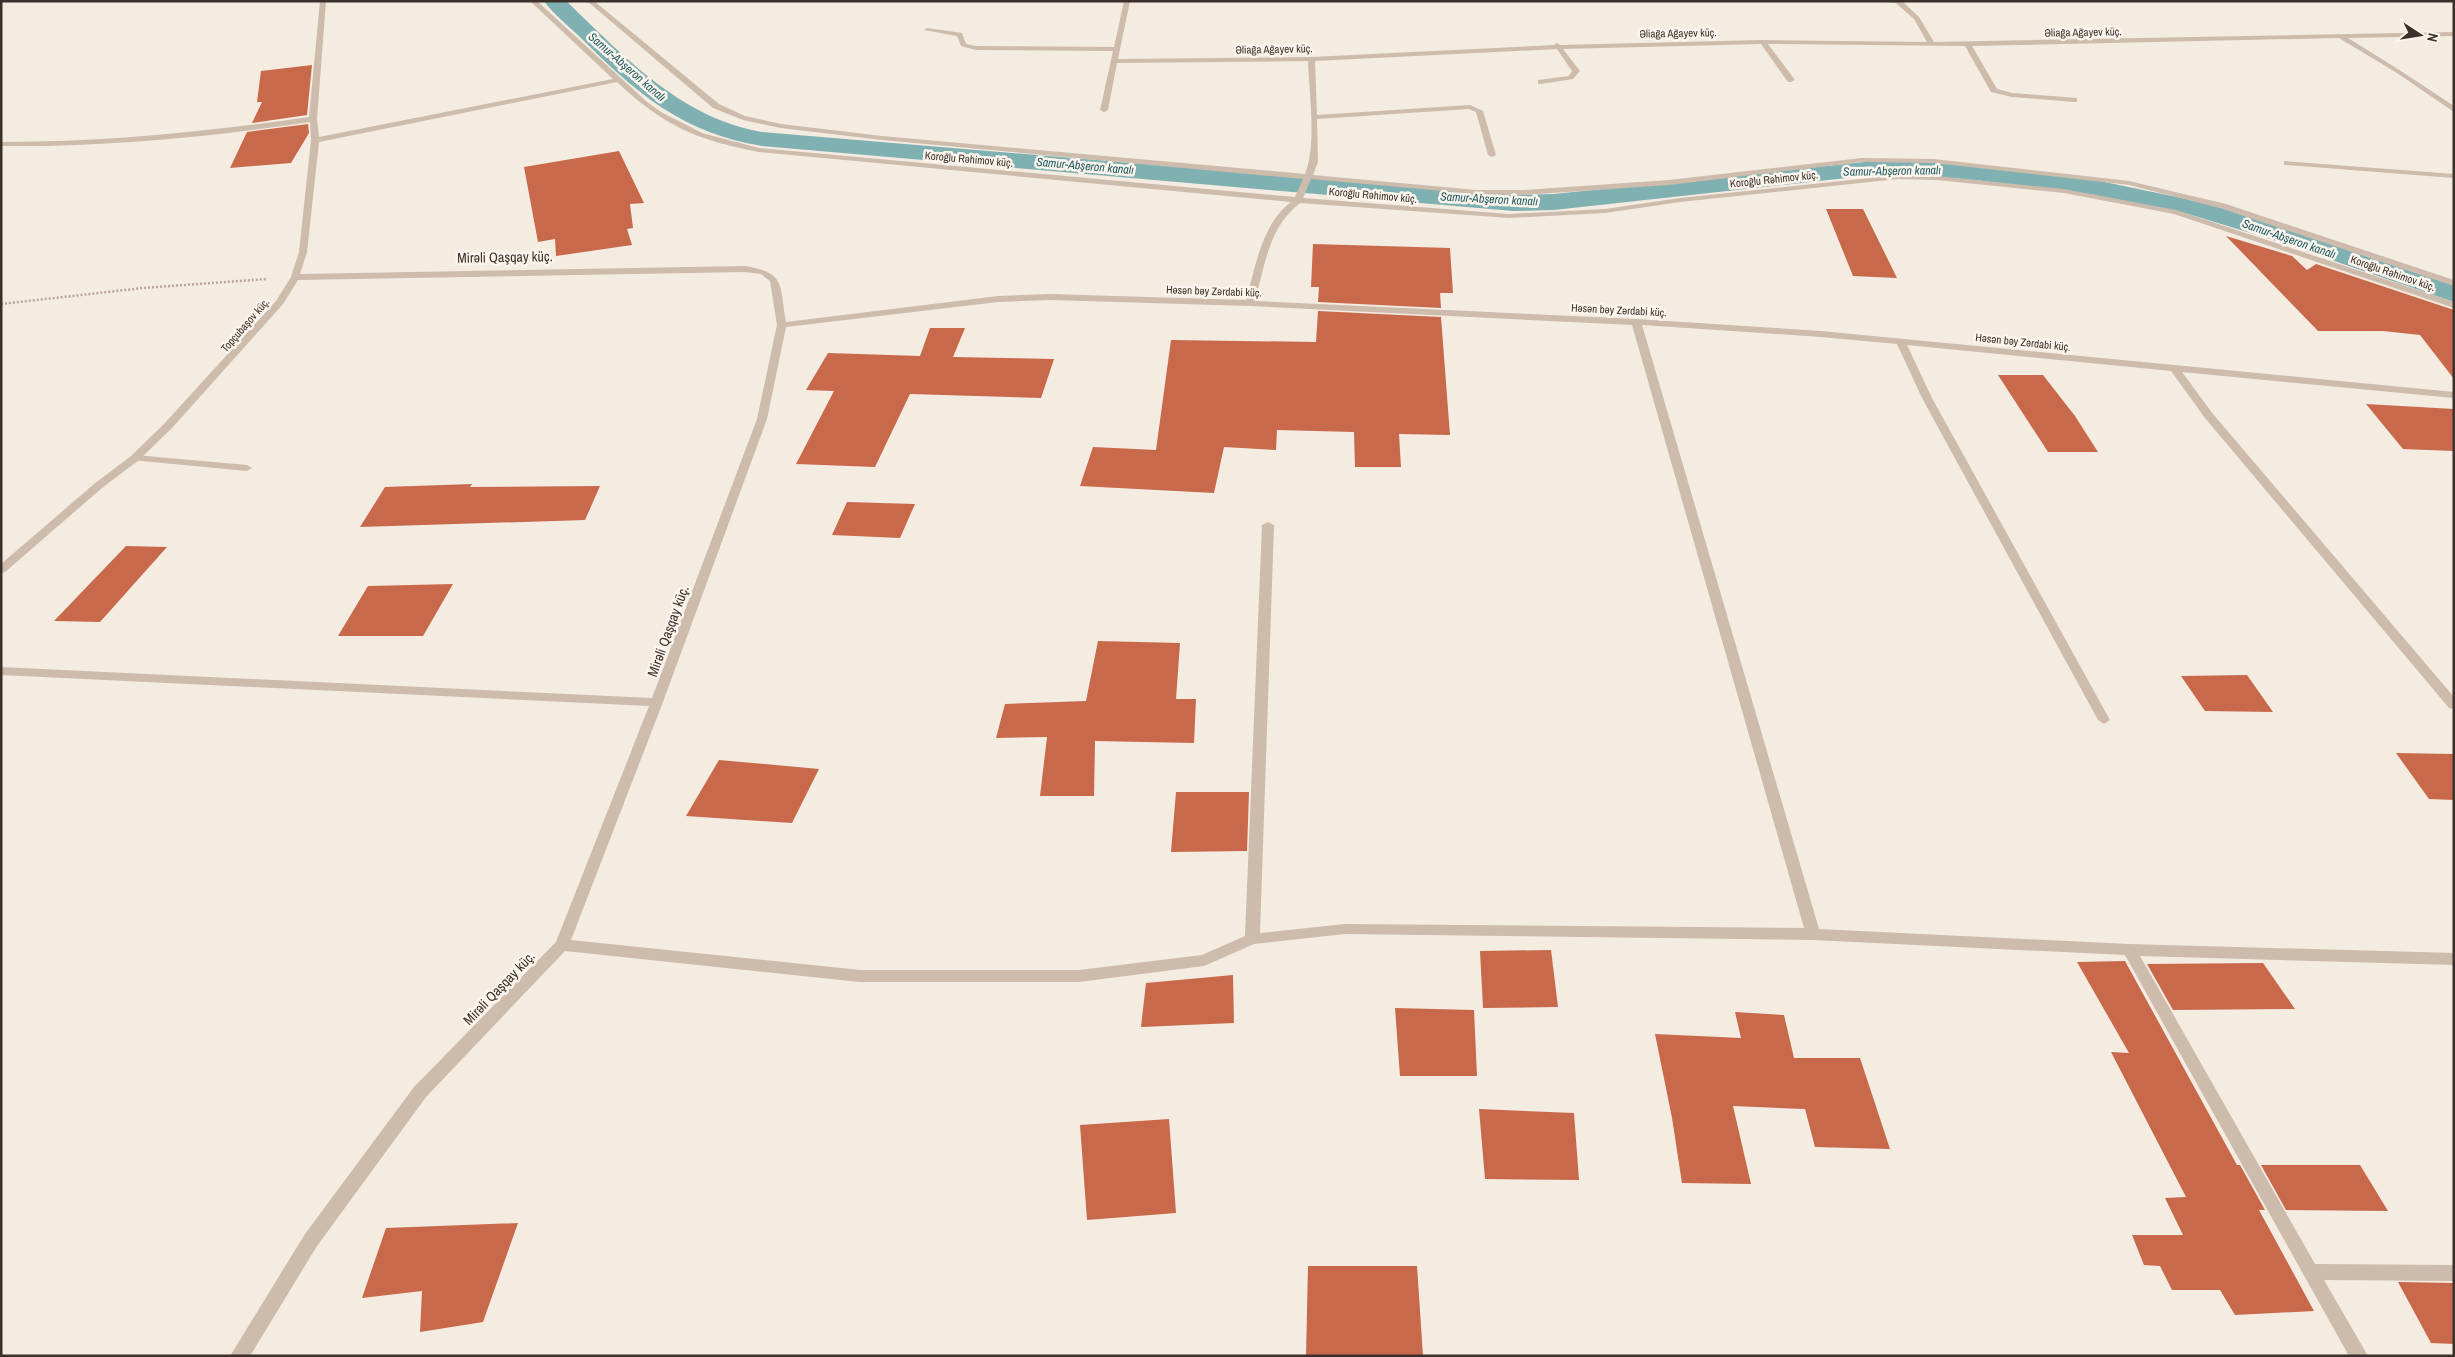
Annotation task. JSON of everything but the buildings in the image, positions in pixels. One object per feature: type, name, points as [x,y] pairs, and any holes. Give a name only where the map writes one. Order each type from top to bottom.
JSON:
[{"type":"street","name":"Topçubaşov küç.","points":[[1,570],[98,486],[135,458],[168,426],[280,302],[295,277],[303,252],[315,140],[313,119],[323,1]]},
{"type":"street","name":"Koroğlu Rəhimov küç.","points":[[533,1],[618,80],[663,118],[689,132],[727,144],[812,156],[1298,200],[1453,212],[1544,215],[1605,211],[1680,200],[1898,177],[1938,178],[2064,190],[2176,212],[2454,305]]},
{"type":"street","name":"Koroğlu Rəhimov küç.","points":[[590,1],[716,106],[743,118],[781,126],[882,138],[1476,192],[1557,192],[1609,189],[1862,160],[1902,159],[1975,165],[2129,183],[2186,196],[2223,206],[2454,283]]},
{"type":"street","points":[[1104,110],[1127,1]]},
{"type":"street","points":[[1873,1],[1898,1],[1917,18],[1932,44]]},
{"type":"street","points":[[927,30],[960,34],[963,45],[976,48],[1117,49]]},
{"type":"street","name":"Əliağa Ağayev küç.","points":[[1114,61],[1311,59],[1557,45],[1763,42],[1966,44],[2454,34]]},
{"type":"street","points":[[2341,37],[2454,110]]},
{"type":"street","points":[[1763,42],[1790,80]]},
{"type":"street","points":[[1966,44],[1994,90],[2012,95],[2074,100]]},
{"type":"street","points":[[1541,82],[1572,78],[1576,71],[1557,45]]},
{"type":"street","points":[[1250,303],[1270,233],[1283,212],[1298,200],[1314,162],[1316,147],[1311,59]]},
{"type":"street","points":[[315,140],[434,118],[618,80]]},
{"type":"street","points":[[2444,102],[2454,102]]},
{"type":"street","points":[[1313,117],[1470,106],[1479,110],[1492,155]]},
{"type":"street","points":[[1,144],[128,140],[254,128],[313,119]]},
{"type":"street","points":[[2287,163],[2454,176]]},
{"type":"street","name":"Mirəli Qaşqay küç.","points":[[239,1356],[310,1240],[420,1092],[562,944],[657,702],[762,419],[782,325],[774,280],[764,272],[745,269],[295,277]]},
{"type":"street","name":"Həsən bəy Zərdabi küç.","points":[[782,325],[998,299],[1076,298],[1250,303],[1636,322],[1900,341],[2174,369],[2454,394]]},
{"type":"street","points":[[1636,322],[1813,934]]},
{"type":"street","points":[[1900,341],[1928,398],[2104,720]]},
{"type":"street","points":[[2174,369],[2209,416],[2454,705]]},
{"type":"street","points":[[135,458],[247,468]]},
{"type":"street","points":[[1252,939],[1268,525]]},
{"type":"street","points":[[1,671],[657,702]]},
{"type":"street","points":[[562,944],[860,976],[1080,976],[1204,960],[1252,939],[1344,929],[1813,934],[2129,950],[2454,959]]},
{"type":"street","points":[[2129,950],[2359,1356]]},
{"type":"street","points":[[2310,1272],[2454,1273]]},
{"type":"path","points":[[1,304],[143,288],[295,277]]},
{"type":"waterway","name":"Samur-Abşeron kanalı","points":[[554,1],[630,73],[672,105],[719,129],[747,137],[836,147],[1513,203],[1554,202],[1865,169],[1921,169],[1975,173],[2090,187],[2192,207],[2277,232],[2454,294]]}]
